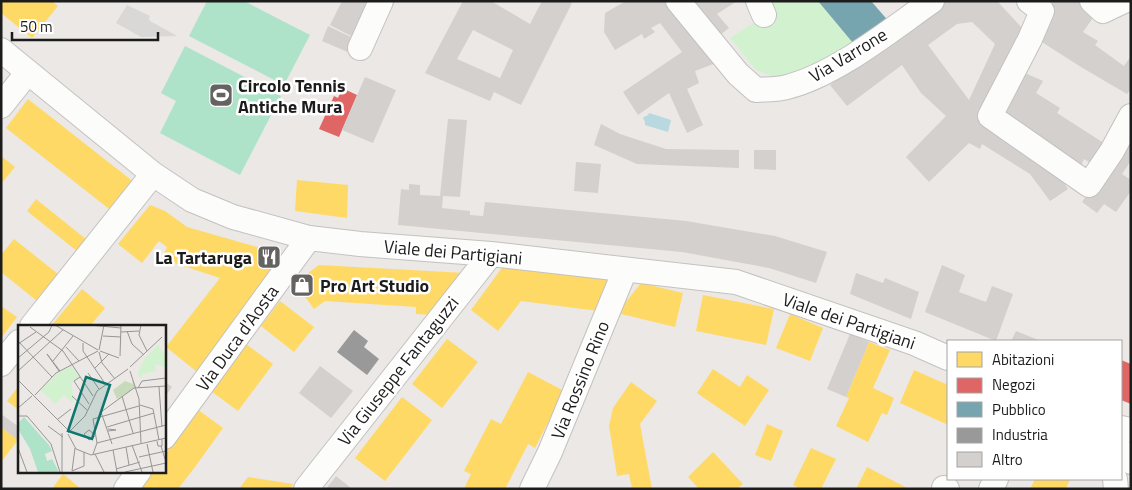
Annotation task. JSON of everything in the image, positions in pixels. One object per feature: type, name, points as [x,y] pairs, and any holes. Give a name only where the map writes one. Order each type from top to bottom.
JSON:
[{"type":"street","points":[[360,48],[381,1]]},
{"type":"street","name":"Via Varrone","points":[[678,1],[738,74],[756,90],[786,88],[817,76],[853,56],[932,1]]},
{"type":"street","points":[[1092,1],[1103,11],[1124,1]]},
{"type":"street","points":[[1040,5],[1030,38],[990,116],[1089,184],[1112,151],[1131,116]]},
{"type":"street","name":"Viale dei Partigiani","points":[[1,50],[154,174],[192,200],[233,217],[309,238],[360,244],[491,254],[736,282],[914,343],[947,358]]},
{"type":"street","points":[[1,106],[28,72]]},
{"type":"street","points":[[33,325],[154,174]]},
{"type":"street","name":"Via Duca d'Aosta","points":[[165,436],[309,238]]},
{"type":"street","name":"Via Giuseppe Fantaguzzi","points":[[306,489],[491,254]]},
{"type":"street","name":"Via Rossino Rino","points":[[532,489],[550,452],[625,270]]},
{"type":"street","points":[[1,364],[18,343]]},
{"type":"street","points":[[1122,452],[1131,462]]},
{"type":"street","points":[[126,489],[138,472]]},
{"type":"shaded area","points":[[127,5],[150,16],[150,21],[177,36],[141,37],[116,23]]},
{"type":"green space","points":[[207,1],[244,1],[310,35],[284,85],[189,36]]},
{"type":"green space","points":[[758,1],[818,1],[858,49],[791,80],[774,77],[756,70],[730,38],[764,16]]},
{"type":"green space","name":"Circolo Tennis Antiche Mura","points":[[185,46],[281,96],[240,175],[160,133],[176,101],[161,93]]},
{"type":"water","points":[[649,113],[671,120],[668,132],[645,125],[643,118]]},
{"type":"building: Abitazioni","points":[[1,1],[52,1],[58,6],[32,38],[1,13]]},
{"type":"building: Abitazioni","points":[[28,99],[135,183],[113,212],[6,128]]},
{"type":"building: Abitazioni","points":[[1,156],[15,167],[1,184]]},
{"type":"building: Abitazioni","points":[[297,180],[348,185],[347,218],[295,211]]},
{"type":"building: Abitazioni","points":[[36,199],[87,240],[78,252],[27,211]]},
{"type":"building: Abitazioni","points":[[150,205],[165,211],[187,227],[278,253],[282,262],[197,372],[166,347],[220,278],[162,259],[167,247],[159,241],[142,263],[118,244]]},
{"type":"building: Abitazioni","points":[[14,239],[58,274],[37,301],[1,272],[1,255]]},
{"type":"building: Abitazioni","points":[[319,265],[465,273],[434,315],[416,314],[416,307],[325,301],[314,309],[295,283]]},
{"type":"building: Abitazioni","points":[[504,265],[619,279],[606,312],[521,301],[498,331],[471,310]]},
{"type":"building: Abitazioni","points":[[641,283],[683,293],[675,327],[617,313]]},
{"type":"building: Abitazioni","points":[[82,289],[105,308],[91,325],[52,325]]},
{"type":"building: Abitazioni","points":[[703,295],[774,309],[766,345],[696,331]]},
{"type":"building: Abitazioni","points":[[280,301],[314,327],[294,352],[261,326]]},
{"type":"building: Abitazioni","points":[[1,306],[17,317],[1,338]]},
{"type":"building: Abitazioni","points":[[790,314],[823,328],[810,361],[776,348]]},
{"type":"building: Abitazioni","points":[[447,339],[478,362],[442,408],[412,384]]},
{"type":"building: Abitazioni","points":[[869,342],[890,350],[873,388],[894,398],[887,415],[882,413],[868,442],[836,426],[849,398],[846,397]]},
{"type":"building: Abitazioni","points":[[246,344],[273,364],[238,411],[211,391]]},
{"type":"building: Abitazioni","points":[[713,369],[740,387],[747,375],[769,390],[745,426],[697,393]]},
{"type":"building: Abitazioni","points":[[914,370],[947,385],[947,425],[900,403]]},
{"type":"building: Abitazioni","points":[[528,372],[564,391],[535,448],[528,444],[505,489],[464,489],[471,474],[464,471],[491,419],[501,424]]},
{"type":"building: Abitazioni","points":[[631,382],[657,401],[640,424],[652,489],[632,489],[629,474],[617,476],[609,426],[613,408]]},
{"type":"building: Abitazioni","points":[[18,387],[18,409],[7,401]]},
{"type":"building: Abitazioni","points":[[402,397],[432,420],[385,481],[355,458]]},
{"type":"building: Abitazioni","points":[[197,409],[223,428],[178,489],[139,489],[151,472],[165,472],[165,455]]},
{"type":"building: Abitazioni","points":[[767,424],[783,431],[771,461],[755,455]]},
{"type":"building: Abitazioni","points":[[1,427],[18,440],[1,462]]},
{"type":"building: Abitazioni","points":[[811,448],[836,459],[821,489],[801,489],[793,485]]},
{"type":"building: Abitazioni","points":[[713,452],[743,484],[737,489],[699,489],[688,477]]},
{"type":"building: Abitazioni","points":[[867,467],[909,489],[856,489]]},
{"type":"building: Abitazioni","points":[[63,474],[81,489],[52,489]]},
{"type":"building: Abitazioni","points":[[248,477],[293,484],[290,489],[239,489]]},
{"type":"building: Abitazioni","points":[[1034,480],[1070,480],[1066,489],[1030,489]]},
{"type":"building: Negozi","points":[[342,88],[357,95],[339,137],[319,129],[334,96],[338,98]]},
{"type":"building: Negozi","points":[[1122,360],[1131,364],[1131,404],[1122,400]]},
{"type":"building: Pubblico","points":[[818,1],[871,1],[891,24],[858,49]]},
{"type":"building: Industria","points":[[354,330],[368,341],[364,347],[379,359],[367,375],[337,352]]},
{"type":"building: Altro","points":[[342,1],[371,1],[357,39],[330,25]]},
{"type":"building: Altro","points":[[463,1],[491,1],[530,24],[542,1],[567,1],[572,3],[521,105],[494,92],[490,101],[425,73]],"holes":[[[473,30],[513,50],[500,78],[457,59]]]},
{"type":"building: Altro","points":[[626,1],[668,1],[716,63],[695,71],[699,83],[687,89],[703,125],[687,133],[669,93],[638,115],[623,92],[682,52],[660,23],[651,28],[655,32],[644,39],[642,34],[615,50],[604,32],[605,13]]},
{"type":"building: Altro","points":[[683,1],[737,1],[717,14],[729,28],[715,39]]},
{"type":"building: Altro","points":[[997,1],[1023,29],[983,117],[1050,162],[1068,189],[1050,201],[1030,174],[982,144],[980,149],[969,143],[929,182],[906,157],[946,116],[921,93],[902,65],[847,106],[830,85],[943,2]],"holes":[[[972,22],[995,44],[969,100],[928,45],[957,24]]]},
{"type":"building: Altro","points":[[1054,1],[1085,1],[1097,12],[1083,32],[1098,41],[1095,45],[1124,66],[1131,56],[1131,90],[1127,94],[1034,37],[1044,13]]},
{"type":"building: Altro","points":[[328,26],[357,40],[350,53],[322,41]]},
{"type":"building: Altro","points":[[1018,70],[1043,81],[1036,93],[1060,108],[1057,113],[1110,147],[1097,167],[1084,159],[1080,168],[996,115]]},
{"type":"building: Altro","points":[[365,77],[396,90],[373,143],[342,130]]},
{"type":"building: Altro","points":[[448,119],[467,120],[460,197],[443,196],[442,208],[470,211],[470,215],[483,216],[485,202],[686,221],[775,236],[827,252],[816,283],[769,268],[682,252],[398,225],[401,189],[409,190],[409,184],[420,185],[420,195],[440,196]]},
{"type":"building: Altro","points":[[601,124],[620,134],[666,149],[739,150],[739,168],[637,164],[594,145]]},
{"type":"building: Altro","points":[[1131,131],[1131,161],[1122,174],[1131,180],[1131,191],[1116,212],[1104,204],[1097,213],[1082,202]]},
{"type":"building: Altro","points":[[754,150],[776,150],[776,170],[754,169]]},
{"type":"building: Altro","points":[[576,162],[601,164],[598,193],[574,191]]},
{"type":"building: Altro","points":[[942,265],[965,275],[959,292],[986,302],[992,286],[1013,294],[996,340],[925,312]]},
{"type":"building: Altro","points":[[856,273],[883,283],[885,278],[919,292],[911,319],[850,294]]},
{"type":"building: Altro","points":[[1016,331],[1038,340],[1012,340]]},
{"type":"building: Altro","points":[[850,334],[869,342],[846,397],[827,389]]},
{"type":"building: Altro","points":[[320,366],[353,391],[331,418],[299,393]]},
{"type":"building: Altro","points":[[165,382],[172,387],[165,397]]},
{"type":"building: Altro","points":[[1,414],[18,426],[18,440],[1,427]]},
{"type":"building: Altro","points":[[336,476],[352,489],[326,489]]},
{"type":"place","name":"Circolo Tennis Antiche Mura","points":[[221,95]]},
{"type":"place","name":"La Tartaruga","points":[[269,257]]},
{"type":"place","name":"Pro Art Studio","points":[[302,285]]}]
